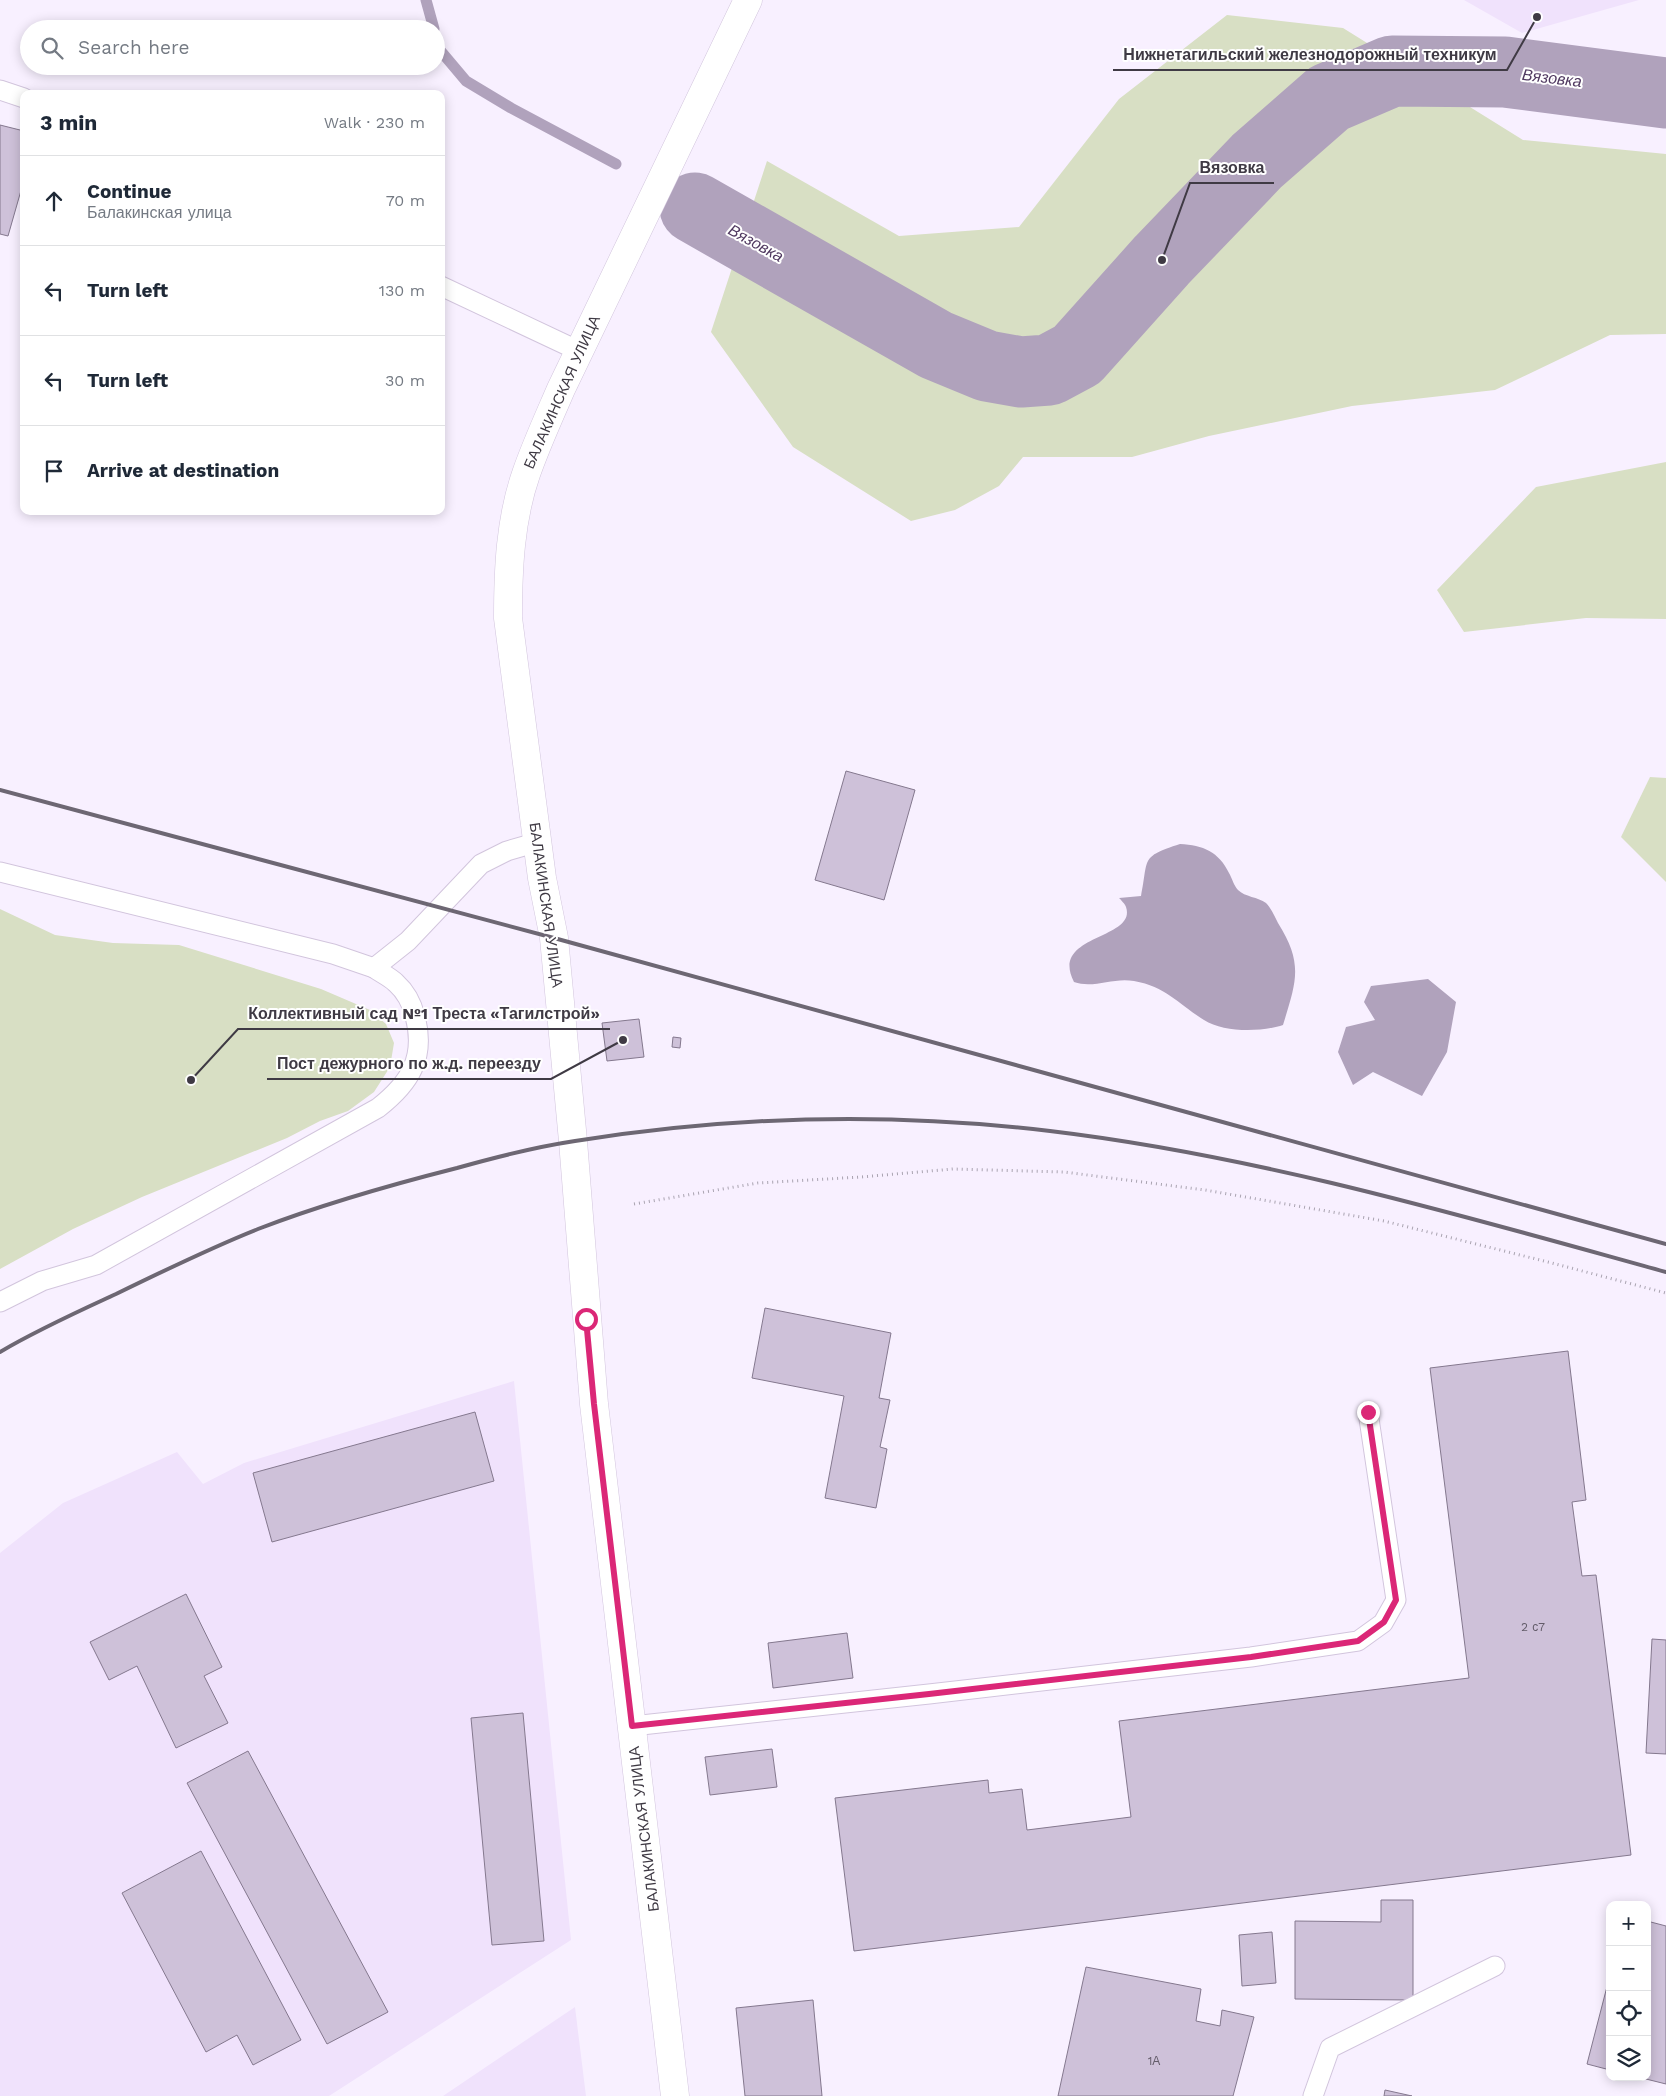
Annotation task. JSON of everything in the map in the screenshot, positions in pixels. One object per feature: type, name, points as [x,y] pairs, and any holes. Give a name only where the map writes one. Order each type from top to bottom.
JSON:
[{"type":"street","name":"БАЛАКИНСКАЯ УЛИЦА","points":[[675,2096],[594,1404],[554,938],[538,842],[508,618],[508,575],[513,529],[525,476],[550,412],[748,0]]},
{"type":"lane","points":[[0,90],[20,97]]},
{"type":"lane","points":[[445,288],[579,351]]},
{"type":"lane","points":[[374,968],[408,941],[482,864],[507,851],[538,842]]},
{"type":"lane","points":[[0,872],[333,954],[374,968],[396,983],[411,1004],[420,1033],[418,1054],[410,1075],[396,1094],[378,1108],[96,1265],[42,1281],[0,1302]]},
{"type":"lane","points":[[632,1726],[1251,1657],[1358,1641],[1384,1622],[1396,1600],[1368,1412]]},
{"type":"lane","points":[[1313,2096],[1330,2048],[1495,1966]]},
{"type":"path","points":[[634,1204],[758,1183],[861,1178],[953,1169],[1064,1172],[1205,1190],[1384,1221],[1666,1294]]},
{"type":"shaded area","points":[[1464,0],[1639,0],[1522,33]]},
{"type":"shaded area","points":[[1180,844],[1203,848],[1215,855],[1225,866],[1238,890],[1259,899],[1270,907],[1292,950],[1294,962],[1294,985],[1283,1025],[1254,1030],[1222,1027],[1204,1020],[1155,987],[1126,980],[1096,984],[1074,982],[1070,966],[1073,955],[1082,946],[1119,926],[1126,918],[1126,907],[1119,898],[1141,896],[1148,861],[1158,852]]},
{"type":"shaded area","points":[[1428,979],[1456,1002],[1447,1052],[1422,1096],[1373,1072],[1353,1085],[1338,1052],[1346,1027],[1375,1020],[1364,1002],[1371,986]]},
{"type":"shaded area","points":[[514,1381],[571,1940],[329,2096],[0,2096],[0,1553],[63,1503],[177,1452],[203,1484],[244,1463]]},
{"type":"shaded area","points":[[575,2007],[586,2096],[443,2096]]},
{"type":"green space","points":[[1227,15],[1343,28],[1523,140],[1666,154],[1666,334],[1610,335],[1495,390],[1352,406],[1209,436],[1132,457],[1023,457],[999,486],[955,510],[911,521],[793,447],[711,332],[767,161],[899,236],[1019,227],[1119,99]]},
{"type":"green space","points":[[1666,462],[1666,619],[1586,618],[1464,632],[1437,590],[1536,487]]},
{"type":"green space","points":[[1650,777],[1666,778],[1666,882],[1621,837]]},
{"type":"green space","points":[[0,909],[55,935],[113,943],[179,945],[321,989],[370,1010],[386,1024],[394,1043],[390,1067],[374,1092],[348,1111],[320,1121],[287,1138],[142,1197],[73,1229],[0,1269]]},
{"type":"building","points":[[0,125],[20,130],[20,194],[8,236],[0,234]]},
{"type":"building","points":[[846,771],[915,790],[884,900],[815,880]]},
{"type":"building","points":[[639,1019],[644,1057],[607,1061],[602,1023]]},
{"type":"building","points":[[673,1037],[681,1038],[680,1048],[672,1047]]},
{"type":"building","points":[[765,1308],[891,1333],[879,1398],[890,1400],[880,1447],[887,1449],[876,1508],[825,1498],[844,1396],[752,1378]]},
{"type":"building","points":[[1568,1351],[1586,1500],[1572,1502],[1582,1576],[1596,1575],[1631,1855],[854,1951],[835,1798],[988,1780],[989,1793],[1022,1789],[1027,1830],[1131,1817],[1119,1721],[1469,1678],[1430,1368]]},
{"type":"building","points":[[475,1412],[494,1481],[272,1542],[253,1473]]},
{"type":"building","points":[[186,1594],[222,1667],[204,1676],[228,1723],[176,1748],[137,1666],[109,1680],[90,1642]]},
{"type":"building","points":[[847,1633],[853,1678],[773,1688],[768,1643]]},
{"type":"building","points":[[1652,1639],[1666,1640],[1666,1754],[1646,1753]]},
{"type":"building","points":[[523,1713],[544,1941],[492,1945],[471,1718]]},
{"type":"building","points":[[772,1749],[777,1787],[710,1795],[705,1757]]},
{"type":"building","points":[[248,1751],[388,2012],[327,2044],[187,1783]]},
{"type":"building","points":[[201,1851],[301,2040],[253,2065],[237,2035],[206,2052],[122,1893]]},
{"type":"building","points":[[1381,1900],[1413,1900],[1413,2000],[1295,1999],[1295,1921],[1381,1922]]},
{"type":"building","points":[[1651,1922],[1666,1926],[1666,2084],[1651,2080]]},
{"type":"building","points":[[1272,1932],[1276,1983],[1242,1986],[1239,1935]]},
{"type":"building","points":[[1086,1967],[1201,1989],[1196,2021],[1220,2026],[1222,2010],[1254,2017],[1233,2096],[1058,2096]]},
{"type":"building","points":[[1606,1990],[1606,2069],[1587,2064]]},
{"type":"building","points":[[813,2000],[822,2096],[745,2096],[736,2008]]},
{"type":"building","points":[[1385,2090],[1412,2096],[1384,2096]]},
{"type":"waterway","points":[[426,0],[432,20]]},
{"type":"waterway","points":[[445,56],[466,81],[511,108],[616,164]]},
{"type":"waterway","name":"Вязовка","points":[[695,208],[936,345],[987,366],[1021,372],[1049,370],[1077,355],[1162,260],[1257,161],[1329,98],[1392,71],[1505,72],[1666,93]]},
{"type":"railway","points":[[0,790],[554,938],[1666,1244]]},
{"type":"railway","points":[[0,1352],[28,1336],[187,1260],[258,1229],[307,1211],[407,1181],[530,1149],[634,1133],[752,1122],[872,1119],[931,1121],[1050,1131],[1128,1142],[1206,1156],[1360,1190],[1437,1209],[1666,1272]]},
{"type":"place","name":"Нижнетагильский железнодорожный техникум","points":[[1537,17]]},
{"type":"place","name":"Вязовка","points":[[1162,260]]},
{"type":"place","name":"Пост дежурного по ж.д. переезду","points":[[623,1040]]},
{"type":"place","name":"Коллективный сад №1 Треста «Тагилстрой»","points":[[191,1080]]},
{"type":"route","points":[[586,1319],[594,1404],[632,1726],[1251,1657],[1358,1641],[1384,1622],[1396,1600],[1368,1412]]}]
